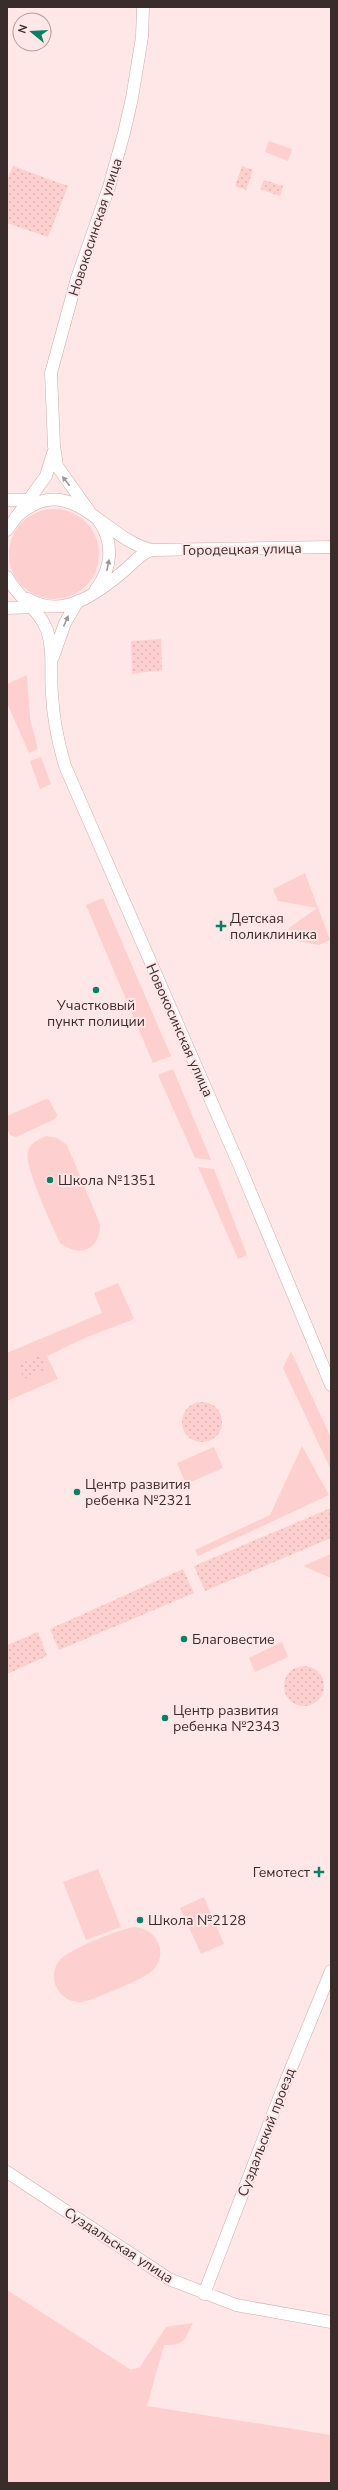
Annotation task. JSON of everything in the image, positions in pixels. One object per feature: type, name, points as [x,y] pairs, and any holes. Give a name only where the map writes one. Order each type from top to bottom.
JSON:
[{"type":"street","name":"Новокосинская улица","points":[[54,446],[50,373],[70,302],[109,187],[124,133],[132,98],[142,37],[143,7]]},
{"type":"street","points":[[7,530],[16,516],[30,500],[50,466],[54,446]]},
{"type":"street","points":[[51,670],[60,634],[83,599],[105,576],[109,555],[107,536],[92,513],[62,475],[57,466],[54,446]]},
{"type":"street","points":[[7,500],[66,500],[92,513],[136,545],[152,550]]},
{"type":"street","points":[[16,516],[32,505],[48,500]]},
{"type":"street","name":"Городецкая улица","points":[[152,550],[331,547]]},
{"type":"street","points":[[7,608],[71,605],[112,581],[144,553],[152,550]]},
{"type":"street","points":[[7,577],[16,590],[43,621],[51,647],[51,670]]},
{"type":"street","points":[[16,590],[36,604],[53,607]]},
{"type":"street","name":"Новокосинская улица","points":[[51,670],[54,718],[65,766],[243,1172],[331,1385]]},
{"type":"street","name":"Суздальский проезд","points":[[204,2294],[283,2088],[331,1971]]},
{"type":"street","name":"Суздальская улица","points":[[7,2172],[169,2279],[236,2306],[331,2322]]},
{"type":"shaded area","points":[[269,141],[292,149],[288,161],[265,152]]},
{"type":"shaded area","points":[[13,166],[68,186],[48,237],[7,223],[7,181]]},
{"type":"shaded area","points":[[242,166],[253,170],[246,190],[235,186]]},
{"type":"shaded area","points":[[264,180],[283,186],[280,196],[260,189]]},
{"type":"shaded area","points":[[54,509],[71,513],[86,522],[95,537],[99,554],[95,571],[86,586],[71,595],[54,599],[37,595],[22,586],[13,571],[9,554],[13,537],[22,522],[37,513]]},
{"type":"shaded area","points":[[161,639],[162,670],[132,674],[131,641]]},
{"type":"shaded area","points":[[27,675],[30,718],[38,749],[29,753],[7,703],[7,684]]},
{"type":"shaded area","points":[[41,757],[51,784],[40,789],[30,761]]},
{"type":"shaded area","points":[[305,873],[330,940],[319,945],[287,939],[289,928],[317,908],[278,901],[273,889]]},
{"type":"shaded area","points":[[103,898],[171,1056],[153,1063],[86,905]]},
{"type":"shaded area","points":[[173,1069],[211,1160],[195,1158],[158,1075]]},
{"type":"shaded area","points":[[46,1099],[49,1100],[57,1115],[55,1119],[16,1137],[10,1135],[7,1129],[7,1116]]},
{"type":"shaded area","points":[[46,1136],[57,1138],[67,1145],[100,1224],[97,1240],[88,1249],[75,1250],[60,1243],[45,1211],[34,1182],[30,1169],[28,1151],[33,1143]]},
{"type":"shaded area","points":[[198,1167],[214,1169],[247,1255],[238,1259]]},
{"type":"shaded area","points":[[118,1283],[134,1319],[87,1337],[47,1356],[58,1379],[7,1401],[7,1353],[102,1313],[94,1293]]},
{"type":"shaded area","points":[[291,1351],[331,1438],[331,1470],[283,1368]]},
{"type":"shaded area","points":[[40,1355],[46,1369],[24,1379],[18,1365]]},
{"type":"shaded area","points":[[206,1402],[213,1405],[219,1411],[222,1422],[221,1430],[213,1439],[206,1442],[198,1442],[191,1439],[183,1430],[182,1418],[185,1411],[194,1403]]},
{"type":"shaded area","points":[[302,1446],[329,1495],[198,1556],[195,1550],[270,1515]]},
{"type":"shaded area","points":[[214,1447],[223,1468],[186,1484],[177,1463]]},
{"type":"shaded area","points":[[331,1508],[331,1538],[205,1591],[194,1566]]},
{"type":"shaded area","points":[[331,1554],[331,1578],[303,1566]]},
{"type":"shaded area","points":[[183,1569],[194,1593],[59,1650],[50,1629]]},
{"type":"shaded area","points":[[38,1632],[47,1656],[7,1674],[7,1645]]},
{"type":"shaded area","points":[[282,1642],[288,1657],[255,1672],[249,1658]]},
{"type":"shaded area","points":[[308,1666],[315,1669],[321,1675],[324,1686],[323,1694],[315,1703],[308,1706],[300,1706],[293,1703],[285,1694],[284,1682],[287,1675],[296,1667]]},
{"type":"shaded area","points":[[98,1869],[121,1927],[86,1940],[63,1882]]},
{"type":"shaded area","points":[[204,1897],[224,1944],[201,1954],[180,1908]]},
{"type":"shaded area","points":[[136,1927],[150,1933],[159,1945],[160,1958],[153,1970],[141,1978],[87,2001],[71,2001],[64,1997],[55,1984],[54,1977],[55,1969],[59,1961],[64,1956],[95,1940],[119,1931]]},
{"type":"shaded area","points":[[7,2290],[131,2370],[140,2367],[166,2327],[193,2323],[183,2341],[176,2344],[164,2345],[147,2406],[331,2435],[331,2483],[7,2483]]},
{"type":"place","name":"Детская поликлиника","points":[[221,926]]},
{"type":"place","name":"Участковый пункт полиции","points":[[96,990]]},
{"type":"place","name":"Школа №1351","points":[[50,1180]]},
{"type":"place","name":"Центр развития ребенка №2321","points":[[77,1492]]},
{"type":"place","name":"Благовестие","points":[[184,1639]]},
{"type":"place","name":"Центр развития ребенка №2343","points":[[165,1718]]},
{"type":"place","name":"Гемотест","points":[[319,1872]]},
{"type":"place","name":"Школа №2128","points":[[140,1920]]}]
